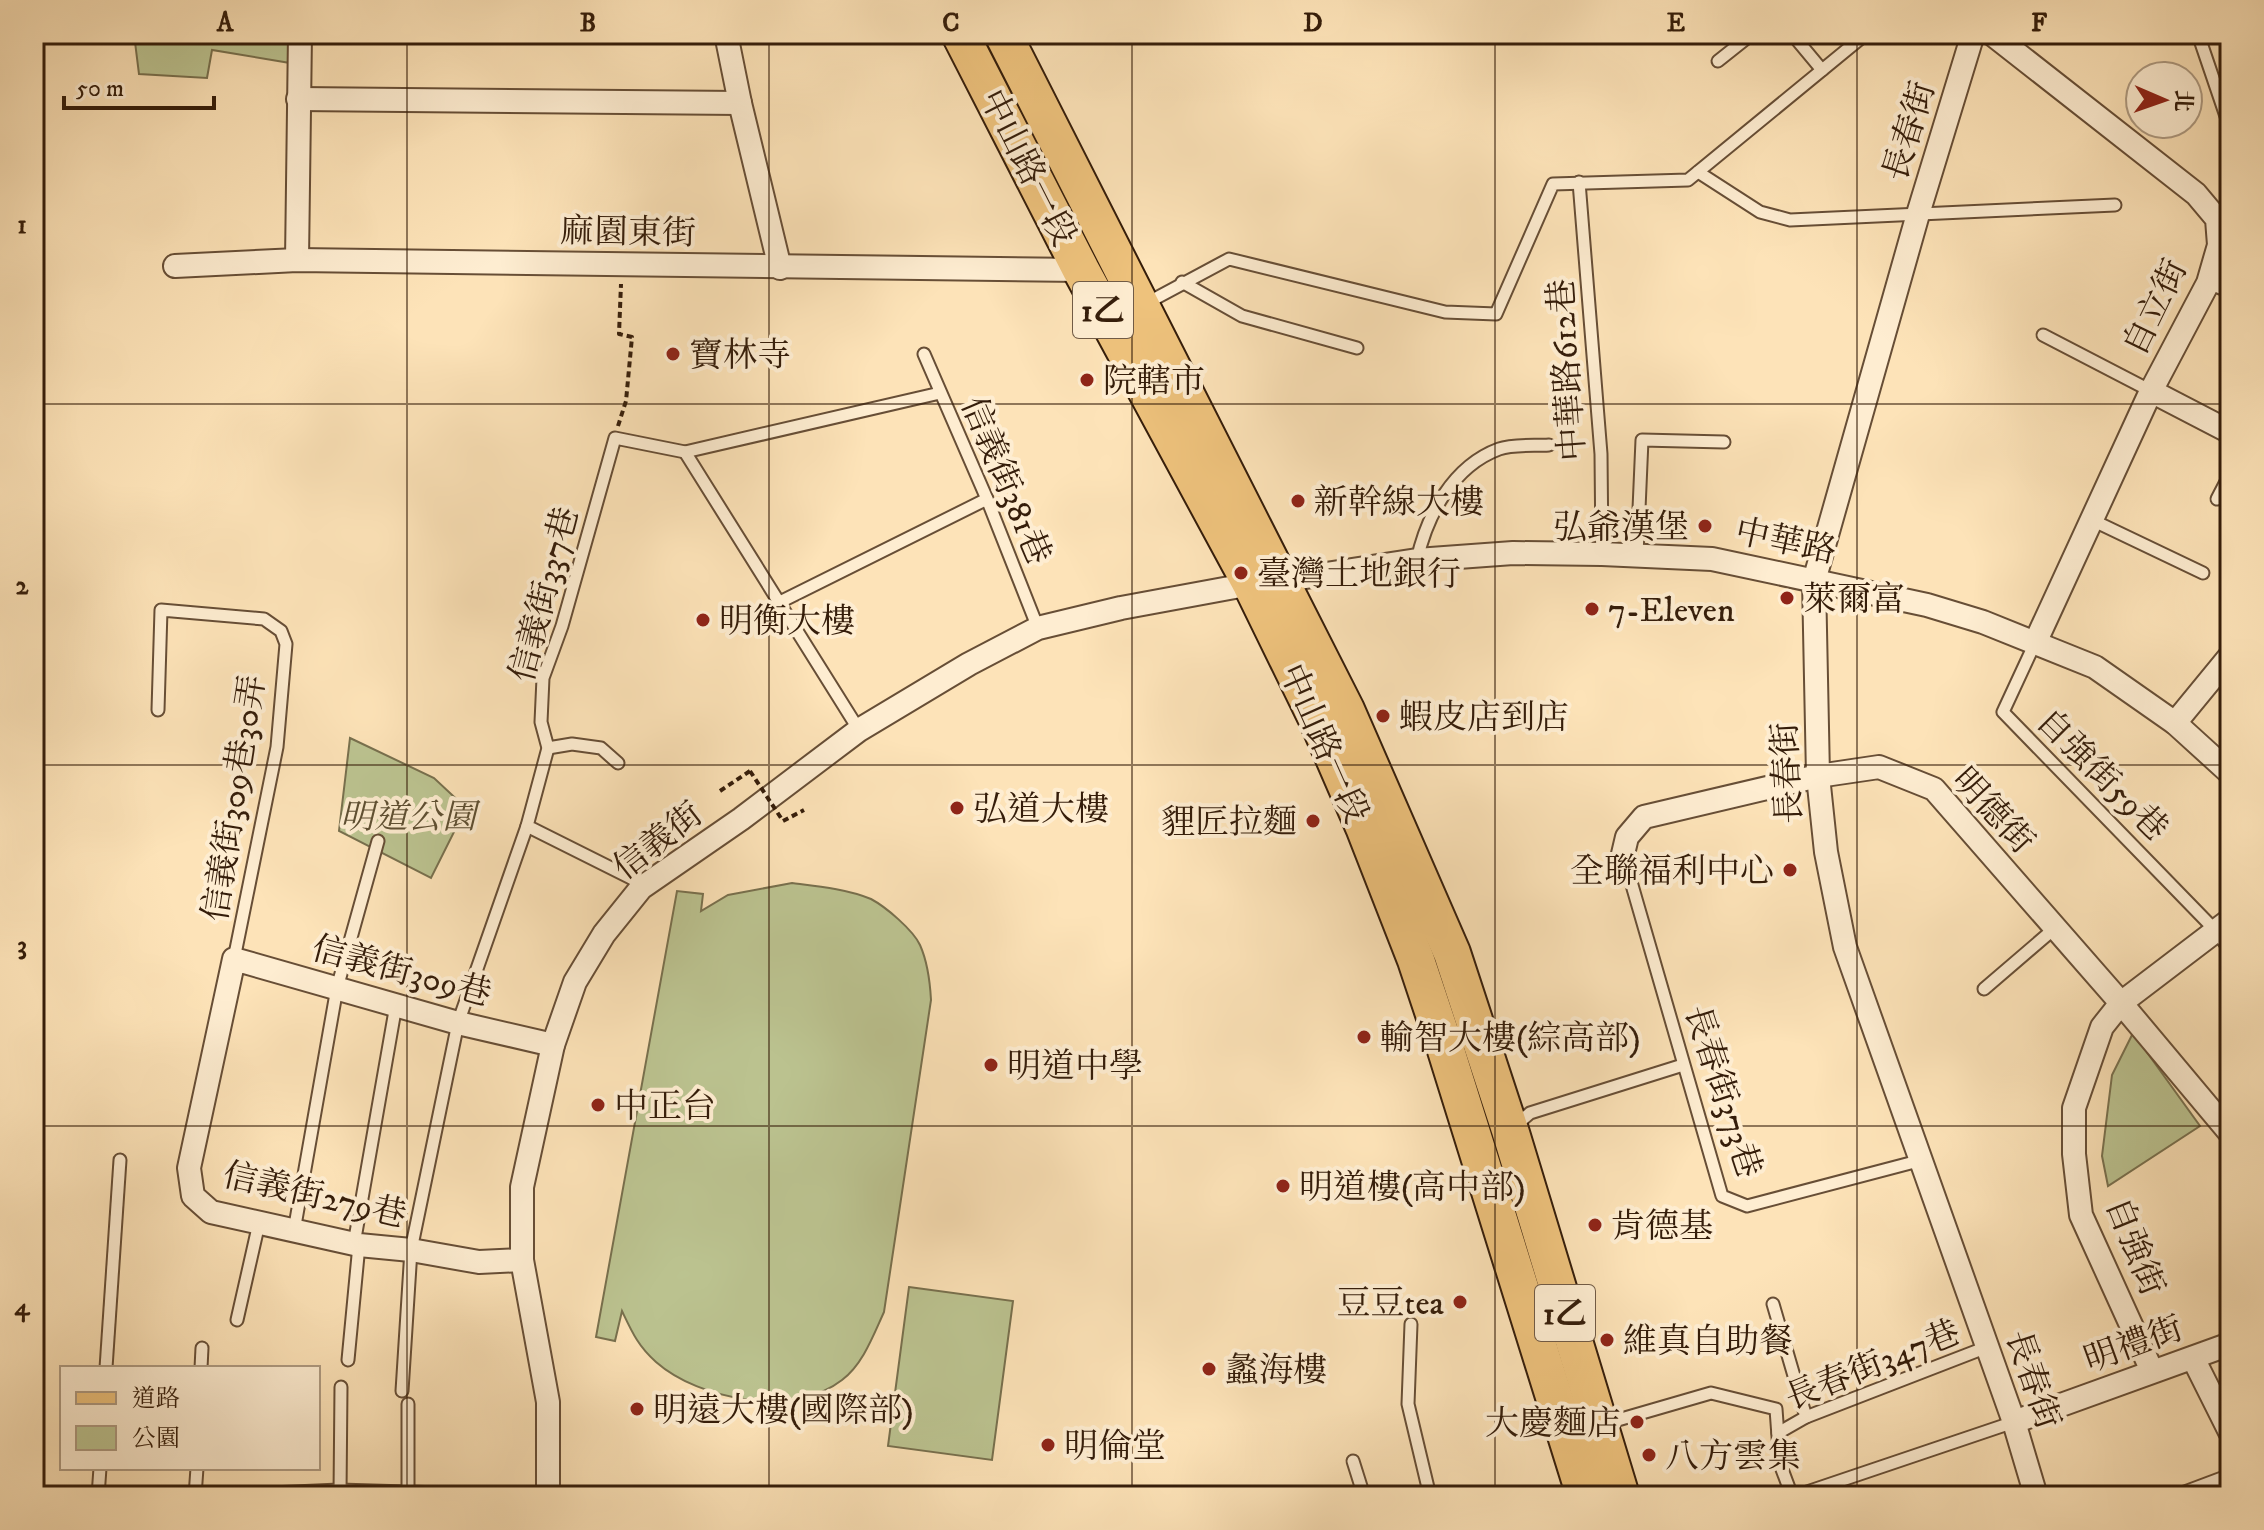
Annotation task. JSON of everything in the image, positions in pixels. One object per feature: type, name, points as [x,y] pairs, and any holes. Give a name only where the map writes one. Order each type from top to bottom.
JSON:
[{"type":"main road","name":"中山路一段","points":[[960,34],[1081,270],[1265,582],[1346,710],[1452,953],[1510,1130],[1621,1496]]},
{"type":"main road","name":"中山路一段","points":[[1003,34],[1140,307],[1265,582],[1318,721],[1364,827],[1416,960],[1585,1496]]},
{"type":"street","points":[[297,260],[300,34]]},
{"type":"street","points":[[726,34],[780,268]]},
{"type":"street","name":"長春街","points":[[1973,34],[1918,214],[1814,581],[1818,776],[1826,852],[1845,947],[2014,1422],[2036,1496]]},
{"type":"street","name":"自立街","points":[[1992,34],[2223,216],[2219,245],[2208,283],[2151,391],[2035,643]]},
{"type":"street","points":[[298,99],[740,103]]},
{"type":"street","name":"麻園東街","points":[[175,266],[297,260],[1081,270]]},
{"type":"street","points":[[2151,391],[2230,432]]},
{"type":"street","name":"中華路","points":[[1265,582],[1417,560],[1513,553],[1712,559],[1927,605],[1983,622],[2095,667],[2175,723],[2230,773]]},
{"type":"street","name":"信義街","points":[[548,1496],[548,1402],[522,1260],[522,1187],[553,1045],[575,982],[604,934],[641,888],[741,819],[859,730],[969,664],[1038,628],[1121,608],[1265,582]]},
{"type":"street","points":[[2175,723],[2230,656]]},
{"type":"street","name":"明德街","points":[[1623,854],[1627,837],[1644,817],[1818,776],[1879,767],[1934,789],[2230,1133]]},
{"type":"street","name":"自強街","points":[[2152,1371],[2081,1215],[2074,1154],[2074,1108],[2102,1027],[2121,1003],[2223,925]]},
{"type":"street","name":"信義街309巷","points":[[234,959],[458,1023],[553,1045]]},
{"type":"street","name":"信義街279巷","points":[[234,959],[189,1168],[193,1196],[211,1212],[357,1244],[479,1262],[522,1260]]},
{"type":"street","name":"明禮街","points":[[2014,1422],[2230,1344]]},
{"type":"street","points":[[2193,1358],[2230,1432]]},
{"type":"lane","points":[[1718,61],[1752,34]]},
{"type":"lane","points":[[1792,34],[1822,70]]},
{"type":"lane","points":[[1140,307],[1229,259],[1445,312],[1496,314],[1553,184],[1688,180],[1866,34]]},
{"type":"lane","points":[[2198,34],[2230,128]]},
{"type":"lane","points":[[1698,172],[1760,212],[1790,220],[2115,205]]},
{"type":"lane","name":"中華路612巷","points":[[1579,182],[1601,454],[1602,554]]},
{"type":"lane","points":[[1182,282],[1242,316],[1357,348]]},
{"type":"lane","points":[[2208,283],[2230,292]]},
{"type":"lane","points":[[2043,335],[2151,391]]},
{"type":"lane","name":"信義街381巷","points":[[924,354],[987,499],[1038,628]]},
{"type":"lane","points":[[615,438],[685,452],[940,393]]},
{"type":"lane","name":"信義街337巷","points":[[402,1391],[411,1250],[458,1023],[527,826],[548,748],[541,722],[543,678],[562,626],[615,438]]},
{"type":"lane","points":[[1637,555],[1642,440],[1724,442]]},
{"type":"lane","points":[[1417,560],[1423,534],[1434,511],[1469,465],[1501,448],[1549,445]]},
{"type":"lane","points":[[685,452],[859,730]]},
{"type":"lane","points":[[2217,499],[2230,474]]},
{"type":"lane","points":[[780,602],[987,499]]},
{"type":"lane","points":[[2092,520],[2203,573]]},
{"type":"lane","name":"信義街309巷30弄","points":[[158,710],[161,610],[264,619],[281,631],[286,644],[277,747],[234,959]]},
{"type":"lane","name":"自強街59巷","points":[[2035,643],[2003,712],[2223,925]]},
{"type":"lane","points":[[548,748],[572,744],[601,748],[618,763]]},
{"type":"lane","points":[[527,826],[633,879],[641,888]]},
{"type":"lane","points":[[294,1231],[337,988],[378,841]]},
{"type":"lane","name":"長春街373巷","points":[[1623,854],[1722,1196],[1747,1206],[1922,1160]]},
{"type":"lane","points":[[2223,925],[2230,950]]},
{"type":"lane","points":[[1984,989],[2055,928]]},
{"type":"lane","points":[[348,1360],[357,1244],[396,1005]]},
{"type":"lane","points":[[1510,1130],[1530,1113],[1683,1065]]},
{"type":"lane","points":[[106,1366],[120,1160]]},
{"type":"lane","points":[[237,1320],[259,1223]]},
{"type":"lane","points":[[1773,1304],[1806,1417]]},
{"type":"lane","points":[[1411,1324],[1408,1404],[1430,1496]]},
{"type":"lane","name":"長春街347巷","points":[[1778,1433],[1806,1417],[1987,1347]]},
{"type":"lane","points":[[201,1366],[202,1348]]},
{"type":"lane","points":[[340,1493],[341,1387]]},
{"type":"lane","points":[[1599,1425],[1711,1393],[1776,1409],[1780,1464],[1794,1496],[2014,1422]]},
{"type":"lane","points":[[408,1404],[408,1493]]},
{"type":"lane","points":[[1353,1461],[1364,1496]]},
{"type":"lane","points":[[98,1496],[100,1470]]},
{"type":"lane","points":[[195,1496],[197,1470]]},
{"type":"lane","points":[[2174,1496],[2230,1475]]},
{"type":"lane","points":[[203,1496],[408,1493],[548,1496]]},
{"type":"lane","points":[[38,1494],[76,1496]]},
{"type":"path","points":[[615,438],[626,401],[632,337],[619,334],[622,265]]},
{"type":"path","points":[[720,791],[750,771],[783,821],[804,810]]},
{"type":"green space","points":[[134,34],[289,34],[290,63],[212,50],[207,78],[139,74]]},
{"type":"green space","name":"明道公園","points":[[350,738],[434,778],[466,808],[431,878],[339,831]]},
{"type":"green space","points":[[792,883],[862,896],[891,913],[920,945],[928,972],[931,1000],[884,1312],[876,1330],[862,1358],[849,1373],[822,1392],[799,1399],[747,1400],[696,1386],[674,1375],[644,1350],[622,1311],[615,1341],[596,1337],[677,891],[703,894],[701,911],[728,895]]},
{"type":"green space","points":[[2133,1033],[2200,1126],[2108,1186],[2102,1156],[2112,1075]]},
{"type":"green space","points":[[909,1287],[1013,1301],[992,1460],[888,1446]]},
{"type":"place","name":"寶林寺","points":[[673,354]]},
{"type":"place","name":"院轄市","points":[[1087,380]]},
{"type":"place","name":"新幹線大樓","points":[[1298,501]]},
{"type":"place","name":"弘爺漢堡","points":[[1705,526]]},
{"type":"place","name":"臺灣土地銀行","points":[[1241,573]]},
{"type":"place","name":"萊爾富","points":[[1787,598]]},
{"type":"place","name":"7-Eleven","points":[[1592,609]]},
{"type":"place","name":"明衡大樓","points":[[703,620]]},
{"type":"place","name":"蝦皮店到店","points":[[1383,716]]},
{"type":"place","name":"弘道大樓","points":[[957,808]]},
{"type":"place","name":"貍匠拉麵","points":[[1313,821]]},
{"type":"place","name":"全聯福利中心","points":[[1790,870]]},
{"type":"place","name":"輸智大樓(綜高部)","points":[[1364,1037]]},
{"type":"place","name":"明道中學","points":[[991,1065]]},
{"type":"place","name":"中正台","points":[[598,1105]]},
{"type":"place","name":"明道樓(高中部)","points":[[1283,1186]]},
{"type":"place","name":"肯德基","points":[[1595,1225]]},
{"type":"place","name":"豆豆tea","points":[[1460,1302]]},
{"type":"place","name":"維真自助餐","points":[[1607,1340]]},
{"type":"place","name":"蠡海樓","points":[[1209,1369]]},
{"type":"place","name":"明遠大樓(國際部)","points":[[637,1409]]},
{"type":"place","name":"大慶麵店","points":[[1637,1422]]},
{"type":"place","name":"明倫堂","points":[[1048,1445]]},
{"type":"place","name":"八方雲集","points":[[1649,1455]]}]
